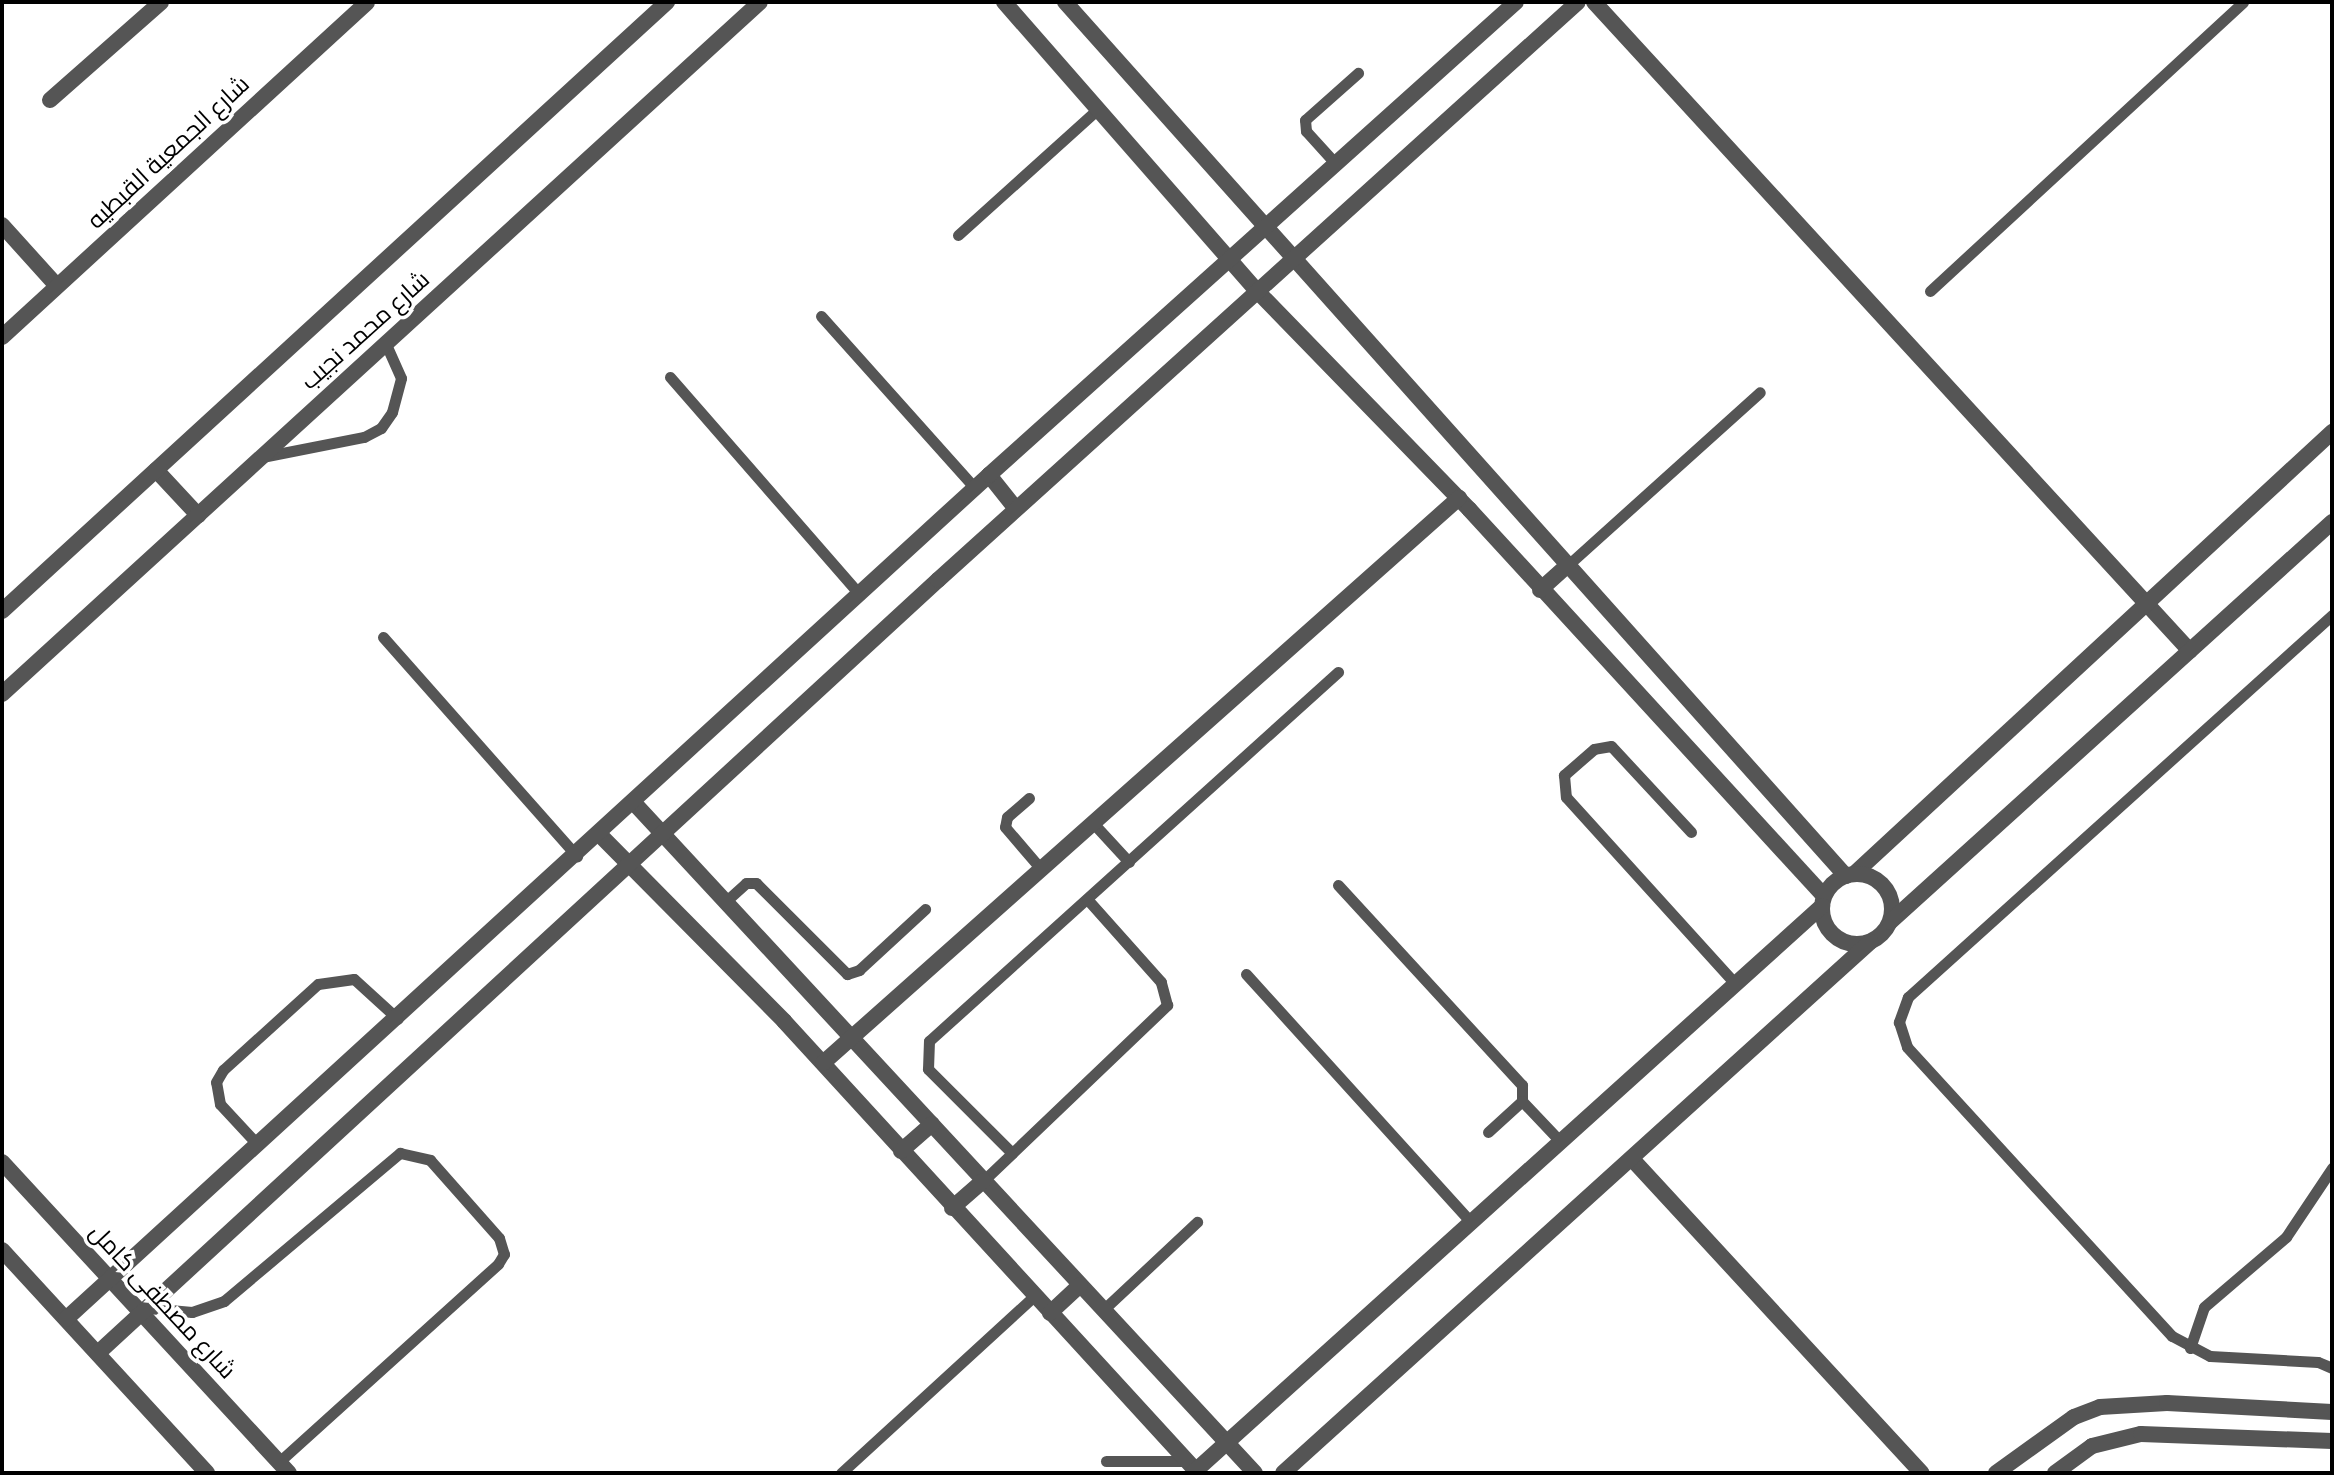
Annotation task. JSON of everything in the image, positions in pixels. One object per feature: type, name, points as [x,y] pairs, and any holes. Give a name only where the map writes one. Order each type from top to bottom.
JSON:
[{"type":"street","points":[[50,100],[161,2]]},
{"type":"street","name":"شارع محمد نجيب","points":[[2,611],[667,2]]},
{"type":"street","name":"شارع محمد نجيب","points":[[2,694],[760,2]]},
{"type":"street","points":[[1004,2],[1258,292],[1459,498],[1823,901],[1832,934],[1850,943],[1870,942]]},
{"type":"street","points":[[1065,2],[1295,262],[1850,874],[1883,884],[1892,902],[1890,922]]},
{"type":"street","points":[[66,1319],[635,804],[989,475],[1516,2]]},
{"type":"street","points":[[98,1353],[1016,509],[1295,262],[1578,2]]},
{"type":"street","points":[[1594,2],[2190,651]]},
{"type":"street","name":"شارع الجمعية القبطيه","points":[[2,337],[355,6]]},
{"type":"street","points":[[2,225],[57,286]]},
{"type":"street","points":[[600,835],[633,864],[823,1063],[1193,1470],[1227,1443],[1823,901],[2332,432]]},
{"type":"street","points":[[156,470],[198,515]]},
{"type":"street","points":[[989,475],[1016,509]]},
{"type":"street","points":[[823,1063],[1459,498]]},
{"type":"street","points":[[1283,1473],[2332,522]]},
{"type":"street","points":[[1540,590],[1568,565]]},
{"type":"street","points":[[635,804],[1255,1473]]},
{"type":"street","points":[[901,1151],[932,1124]]},
{"type":"street","points":[[1632,1159],[1922,1473]]},
{"type":"street","name":"شارع مصطفى كامل","points":[[2,1162],[110,1279],[145,1310],[284,1467]]},
{"type":"street","points":[[952,1208],[983,1181]]},
{"type":"street","points":[[2,1250],[207,1473]]},
{"type":"street","points":[[1050,1313],[1080,1285]]},
{"type":"street","points":[[1996,1473],[2074,1417],[2100,1407],[2167,1403],[2332,1412]]},
{"type":"street","points":[[2055,1473],[2092,1446],[2141,1434],[2332,1441]]},
{"type":"lane","points":[[1930,291],[2243,2]]},
{"type":"lane","points":[[1335,163],[1306,131],[1305,120],[1358,73]]},
{"type":"lane","points":[[958,235],[1098,109]]},
{"type":"lane","points":[[821,316],[975,488]]},
{"type":"lane","points":[[262,457],[364,437],[381,428],[392,412],[401,378],[386,344]]},
{"type":"lane","points":[[670,377],[860,595]]},
{"type":"lane","points":[[1568,565],[1760,392]]},
{"type":"lane","points":[[2332,615],[1901,1009],[1900,1035],[1907,1047],[2156,1321],[2190,1348],[2231,1360],[2318,1362],[2332,1368]]},
{"type":"lane","points":[[383,637],[577,856]]},
{"type":"lane","points":[[1012,1153],[928,1069],[926,1048],[1338,672]]},
{"type":"lane","points":[[1691,832],[1611,746],[1594,749],[1564,775],[1566,797],[1734,982]]},
{"type":"lane","points":[[1029,798],[1007,817],[1005,827],[1041,869]]},
{"type":"lane","points":[[1093,823],[1129,862]]},
{"type":"lane","points":[[725,902],[746,883],[756,883],[847,974],[859,970],[925,909]]},
{"type":"lane","points":[[1338,885],[1522,1085],[1522,1101],[1559,1140]]},
{"type":"lane","points":[[983,1181],[1167,1005],[1161,982],[1087,899]]},
{"type":"lane","points":[[1246,974],[1470,1221]]},
{"type":"lane","points":[[258,1145],[220,1104],[216,1082],[223,1070],[307,993],[329,979],[354,979],[398,1019]]},
{"type":"lane","points":[[1488,1132],[1522,1101]]},
{"type":"lane","points":[[145,1310],[192,1312],[224,1301],[400,1153],[430,1160],[499,1238],[504,1254],[498,1264],[284,1467]]},
{"type":"lane","points":[[2190,1348],[2204,1307],[2286,1237],[2332,1168]]},
{"type":"lane","points":[[1103,1310],[1197,1222]]},
{"type":"lane","points":[[841,1473],[1034,1296]]},
{"type":"lane","points":[[1106,1461],[1193,1470]]}]
